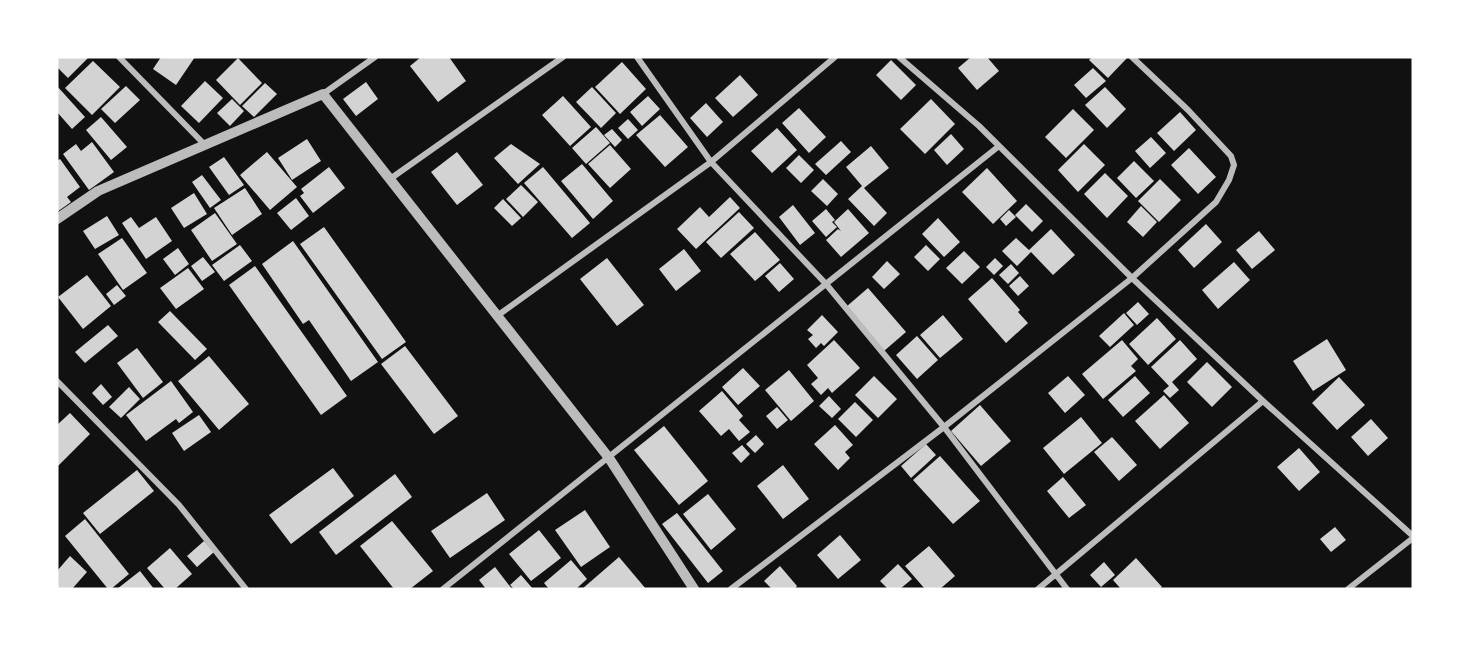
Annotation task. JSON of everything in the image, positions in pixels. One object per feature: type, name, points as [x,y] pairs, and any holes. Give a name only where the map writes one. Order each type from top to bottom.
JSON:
[{"type":"street","points":[[119,57],[205,145]]},
{"type":"street","points":[[57,219],[98,190],[323,94],[375,57]]},
{"type":"street","points":[[390,179],[562,57]]},
{"type":"street","points":[[637,57],[711,162],[826,284],[944,428],[1067,589]]},
{"type":"street","points":[[497,316],[711,162],[835,57]]},
{"type":"street","points":[[899,57],[979,126],[1132,278],[1413,537],[1348,589]]},
{"type":"street","points":[[731,589],[944,428],[1132,278],[1216,202],[1229,180],[1234,165],[1231,156],[1132,57]]},
{"type":"street","points":[[323,94],[609,458],[694,589]]},
{"type":"street","points":[[443,589],[999,146]]},
{"type":"street","points":[[57,381],[179,506],[246,589]]},
{"type":"street","points":[[1038,589],[1263,401]]},
{"type":"building","points":[[57,57],[89,57],[68,78],[57,67]]},
{"type":"building","points":[[161,57],[195,57],[176,85],[153,69]]},
{"type":"building","points":[[421,57],[449,57],[466,81],[438,102],[410,66]]},
{"type":"building","points":[[971,57],[987,57],[999,71],[977,90],[958,68]]},
{"type":"building","points":[[1092,57],[1128,57],[1108,78],[1089,60]]},
{"type":"building","points":[[238,58],[262,83],[240,105],[216,80]]},
{"type":"building","points":[[891,60],[916,85],[901,100],[876,75]]},
{"type":"building","points":[[93,61],[120,87],[92,115],[65,88]]},
{"type":"building","points":[[622,62],[646,89],[620,114],[595,87]]},
{"type":"building","points":[[1093,68],[1106,81],[1086,98],[1074,85]]},
{"type":"building","points":[[740,75],[758,95],[733,117],[715,98]]},
{"type":"building","points":[[205,81],[223,98],[199,123],[181,106]]},
{"type":"building","points":[[366,82],[378,99],[356,116],[343,99]]},
{"type":"building","points":[[265,83],[277,94],[254,117],[242,106]]},
{"type":"building","points":[[57,86],[85,117],[72,129],[57,112]]},
{"type":"building","points":[[126,86],[140,100],[115,123],[101,109]]},
{"type":"building","points":[[592,87],[616,113],[601,128],[576,102]]},
{"type":"building","points":[[1105,87],[1126,109],[1107,128],[1085,105]]},
{"type":"building","points":[[563,96],[591,127],[570,146],[542,115]]},
{"type":"building","points":[[648,96],[660,109],[642,126],[630,112]]},
{"type":"building","points":[[232,99],[244,111],[230,126],[217,113]]},
{"type":"building","points":[[931,99],[955,124],[925,154],[900,129]]},
{"type":"building","points":[[706,103],[723,122],[707,137],[690,118]]},
{"type":"building","points":[[799,108],[826,137],[809,153],[782,123]]},
{"type":"building","points":[[1073,109],[1094,130],[1066,158],[1045,137]]},
{"type":"building","points":[[1180,112],[1196,130],[1174,151],[1157,133]]},
{"type":"building","points":[[660,115],[688,147],[665,167],[636,135]]},
{"type":"building","points":[[101,117],[127,147],[111,160],[86,130]]},
{"type":"building","points":[[628,119],[638,130],[628,139],[618,128]]},
{"type":"building","points":[[596,127],[610,143],[586,164],[572,148]]},
{"type":"building","points":[[777,128],[797,150],[772,173],[751,151]]},
{"type":"building","points":[[612,129],[622,140],[615,147],[604,135]]},
{"type":"building","points":[[951,134],[964,149],[947,165],[934,150]]},
{"type":"building","points":[[1151,137],[1166,153],[1150,168],[1135,151]]},
{"type":"building","points":[[307,139],[321,161],[292,180],[278,158]]},
{"type":"building","points":[[841,141],[851,152],[826,175],[815,164]]},
{"type":"building","points":[[92,142],[114,172],[89,190],[63,154],[76,144],[81,151]]},
{"type":"building","points":[[511,144],[540,164],[518,184],[494,158]]},
{"type":"building","points":[[1084,144],[1105,165],[1078,192],[1058,170]]},
{"type":"building","points":[[610,145],[631,169],[610,188],[588,164]]},
{"type":"building","points":[[871,146],[889,168],[864,188],[887,213],[874,226],[848,199],[862,186],[846,167]]},
{"type":"building","points":[[1189,148],[1216,177],[1198,194],[1171,165]]},
{"type":"building","points":[[267,152],[297,187],[270,210],[240,175]]},
{"type":"building","points":[[457,152],[483,185],[457,205],[431,172]]},
{"type":"building","points":[[799,155],[814,170],[801,183],[786,168]]},
{"type":"building","points":[[224,157],[244,185],[229,195],[209,167]]},
{"type":"building","points":[[60,159],[80,187],[67,197],[71,202],[57,212],[57,161]]},
{"type":"building","points":[[1134,161],[1154,181],[1136,198],[1117,178]]},
{"type":"building","points":[[582,164],[613,201],[593,219],[561,181]]},
{"type":"building","points":[[329,167],[345,188],[313,213],[300,196],[304,193],[301,189]]},
{"type":"building","points":[[543,167],[590,223],[572,238],[524,183]]},
{"type":"building","points":[[987,168],[1017,201],[993,224],[962,192]]},
{"type":"building","points":[[1105,173],[1128,196],[1107,218],[1084,194]]},
{"type":"building","points":[[202,175],[221,200],[210,208],[192,182]]},
{"type":"building","points":[[823,179],[838,194],[827,206],[811,191]]},
{"type":"building","points":[[1160,179],[1181,200],[1159,222],[1138,201]]},
{"type":"building","points":[[521,185],[538,202],[523,217],[506,199]]},
{"type":"building","points":[[245,188],[262,214],[232,235],[214,208]]},
{"type":"building","points":[[194,193],[207,214],[184,228],[171,208]]},
{"type":"building","points":[[730,197],[740,208],[696,249],[677,229],[700,207],[709,217]]},
{"type":"building","points":[[296,198],[309,216],[291,230],[277,213]]},
{"type":"building","points":[[503,199],[521,218],[512,226],[494,208]]},
{"type":"building","points":[[1026,204],[1043,221],[1032,232],[1015,215]]},
{"type":"building","points":[[793,205],[815,233],[800,245],[779,217]]},
{"type":"building","points":[[1141,206],[1157,222],[1143,237],[1127,222]]},
{"type":"building","points":[[826,209],[835,220],[832,222],[837,227],[826,237],[812,221]]},
{"type":"building","points":[[848,209],[869,233],[841,257],[826,240],[838,229],[841,231],[834,222]]},
{"type":"building","points":[[1009,210],[1016,217],[1006,226],[1000,219]]},
{"type":"building","points":[[739,212],[754,228],[721,258],[706,242]]},
{"type":"building","points":[[215,213],[237,244],[212,261],[191,230]]},
{"type":"building","points":[[107,216],[119,235],[95,249],[83,231]]},
{"type":"building","points":[[131,217],[139,228],[156,217],[172,241],[146,259],[122,223]]},
{"type":"building","points":[[938,218],[960,242],[944,257],[922,234]]},
{"type":"building","points":[[1206,224],[1222,242],[1194,268],[1178,250]]},
{"type":"building","points":[[324,227],[406,342],[382,359],[300,244]]},
{"type":"building","points":[[1051,229],[1075,255],[1053,275],[1031,252],[1017,266],[1002,251],[1016,238],[1029,250]]},
{"type":"building","points":[[1259,231],[1275,250],[1252,269],[1236,250]]},
{"type":"building","points":[[755,232],[780,260],[755,281],[730,254]]},
{"type":"building","points":[[122,238],[147,273],[123,290],[98,254]]},
{"type":"building","points":[[293,241],[378,362],[351,381],[309,320],[303,324],[262,264]]},
{"type":"building","points":[[240,245],[252,261],[224,281],[212,265]]},
{"type":"building","points":[[926,245],[940,259],[928,271],[914,257]]},
{"type":"building","points":[[178,248],[189,264],[175,275],[163,259]]},
{"type":"building","points":[[684,249],[701,271],[676,291],[659,269]]},
{"type":"building","points":[[964,251],[980,267],[962,284],[946,268]]},
{"type":"building","points":[[203,257],[215,272],[202,281],[191,266]]},
{"type":"building","points":[[607,258],[644,305],[617,326],[580,279]]},
{"type":"building","points":[[995,258],[1003,266],[994,275],[986,267]]},
{"type":"building","points":[[887,261],[900,274],[884,289],[872,277]]},
{"type":"building","points":[[1234,262],[1250,280],[1218,309],[1202,290]]},
{"type":"building","points":[[780,263],[794,279],[779,292],[765,276]]},
{"type":"building","points":[[1011,264],[1019,273],[1008,284],[999,275]]},
{"type":"building","points":[[255,266],[347,396],[321,415],[229,285]]},
{"type":"building","points":[[188,268],[204,289],[176,309],[160,288]]},
{"type":"building","points":[[87,275],[111,306],[83,329],[58,297]]},
{"type":"building","points":[[1020,276],[1029,286],[1018,296],[1009,286]]},
{"type":"building","points":[[992,278],[1020,310],[1018,312],[1028,323],[1006,343],[968,299]]},
{"type":"building","points":[[117,285],[126,296],[114,305],[106,294]]},
{"type":"building","points":[[868,288],[906,332],[884,351],[846,307]]},
{"type":"building","points":[[1138,302],[1149,314],[1137,325],[1126,313]]},
{"type":"building","points":[[170,311],[207,349],[195,360],[158,322]]},
{"type":"building","points":[[1124,313],[1134,325],[1110,347],[1099,336]]},
{"type":"building","points":[[822,315],[838,332],[824,346],[821,343],[816,348],[808,339],[813,335],[807,330]]},
{"type":"building","points":[[943,315],[963,339],[940,358],[920,335]]},
{"type":"building","points":[[1157,318],[1176,339],[1148,365],[1129,344]]},
{"type":"building","points":[[108,325],[118,336],[85,363],[75,352]]},
{"type":"building","points":[[917,336],[938,360],[917,379],[896,355]]},
{"type":"building","points":[[1327,339],[1346,370],[1313,391],[1293,361]]},
{"type":"building","points":[[834,340],[860,368],[832,393],[828,388],[821,395],[811,384],[818,378],[807,365]]},
{"type":"building","points":[[1122,340],[1138,359],[1131,366],[1136,371],[1103,399],[1082,374]]},
{"type":"building","points":[[1180,340],[1197,359],[1172,382],[1179,390],[1170,398],[1163,391],[1169,386],[1151,367]]},
{"type":"building","points":[[405,346],[458,416],[434,434],[381,364]]},
{"type":"building","points":[[137,348],[163,382],[143,398],[117,363]]},
{"type":"building","points":[[209,356],[249,404],[219,430],[178,381]]},
{"type":"building","points":[[1207,362],[1232,387],[1212,407],[1187,382]]},
{"type":"building","points":[[743,368],[760,386],[738,405],[722,387]]},
{"type":"building","points":[[789,370],[814,401],[791,421],[765,390]]},
{"type":"building","points":[[874,376],[897,399],[878,418],[855,395]]},
{"type":"building","points":[[1068,376],[1085,395],[1065,413],[1048,393]]},
{"type":"building","points":[[1135,376],[1150,393],[1123,417],[1108,400]]},
{"type":"building","points":[[1339,377],[1365,405],[1337,430],[1312,403]]},
{"type":"building","points":[[171,381],[193,412],[179,423],[176,419],[146,441],[126,415]]},
{"type":"building","points":[[101,384],[112,397],[103,405],[92,393]]},
{"type":"building","points":[[129,387],[140,399],[121,418],[109,407]]},
{"type":"building","points":[[722,391],[743,416],[739,420],[750,432],[739,441],[729,429],[721,436],[699,411]]},
{"type":"building","points":[[1164,395],[1189,423],[1160,449],[1135,421]]},
{"type":"building","points":[[829,396],[841,409],[832,418],[819,406]]},
{"type":"building","points":[[855,402],[873,420],[856,437],[838,419]]},
{"type":"building","points":[[980,405],[1011,441],[981,466],[951,431]]},
{"type":"building","points":[[777,407],[788,420],[777,429],[766,416]]},
{"type":"building","points":[[70,413],[90,434],[57,467],[57,425]]},
{"type":"building","points":[[199,415],[211,432],[184,451],[172,433]]},
{"type":"building","points":[[1081,417],[1102,443],[1064,474],[1043,448]]},
{"type":"building","points":[[1371,419],[1388,438],[1368,456],[1351,437]]},
{"type":"building","points":[[835,425],[853,445],[845,452],[850,458],[838,470],[814,444]]},
{"type":"building","points":[[664,426],[708,481],[679,505],[634,450]]},
{"type":"building","points":[[756,435],[764,444],[755,453],[746,444]]},
{"type":"building","points":[[1112,437],[1137,465],[1119,481],[1094,452]]},
{"type":"building","points":[[926,444],[936,455],[911,478],[901,466]]},
{"type":"building","points":[[742,445],[750,454],[741,463],[732,453]]},
{"type":"building","points":[[1299,448],[1320,472],[1299,491],[1277,467]]},
{"type":"building","points":[[940,456],[980,501],[953,524],[913,480]]},
{"type":"building","points":[[783,465],[809,499],[783,519],[757,486]]},
{"type":"building","points":[[333,468],[354,496],[291,544],[269,515]]},
{"type":"building","points":[[137,470],[154,491],[100,534],[83,513]]},
{"type":"building","points":[[395,474],[412,497],[336,555],[319,532]]},
{"type":"building","points":[[1063,477],[1086,505],[1069,518],[1047,491]]},
{"type":"building","points":[[487,493],[505,520],[450,558],[431,531]]},
{"type":"building","points":[[708,494],[736,529],[711,550],[683,514]]},
{"type":"building","points":[[585,510],[610,547],[581,567],[555,530]]},
{"type":"building","points":[[677,513],[723,571],[708,583],[662,524]]},
{"type":"building","points":[[85,519],[129,574],[111,589],[108,589],[65,536]]},
{"type":"building","points":[[392,521],[433,571],[410,589],[394,589],[360,546]]},
{"type":"building","points":[[1335,527],[1346,540],[1331,552],[1320,539]]},
{"type":"building","points":[[539,530],[561,558],[531,581],[509,554]]},
{"type":"building","points":[[840,535],[861,560],[838,579],[817,555]]},
{"type":"building","points":[[204,541],[214,552],[197,567],[187,556]]},
{"type":"building","points":[[929,546],[955,576],[940,589],[925,589],[905,566]]},
{"type":"building","points":[[170,548],[192,574],[175,589],[165,589],[147,568]]},
{"type":"building","points":[[70,556],[87,572],[72,589],[57,589],[57,571]]},
{"type":"building","points":[[619,557],[646,589],[582,589]]},
{"type":"building","points":[[1136,558],[1162,587],[1159,589],[1121,589],[1113,580]]},
{"type":"building","points":[[571,560],[587,579],[576,589],[549,589],[544,583]]},
{"type":"building","points":[[1104,562],[1115,575],[1101,587],[1090,575]]},
{"type":"building","points":[[898,564],[912,579],[900,589],[888,589],[880,581]]},
{"type":"building","points":[[780,566],[797,586],[795,589],[772,589],[764,581]]},
{"type":"building","points":[[495,567],[512,589],[486,589],[479,580]]},
{"type":"building","points":[[140,571],[154,589],[117,589]]},
{"type":"building","points":[[521,575],[533,589],[514,589],[510,585]]}]
